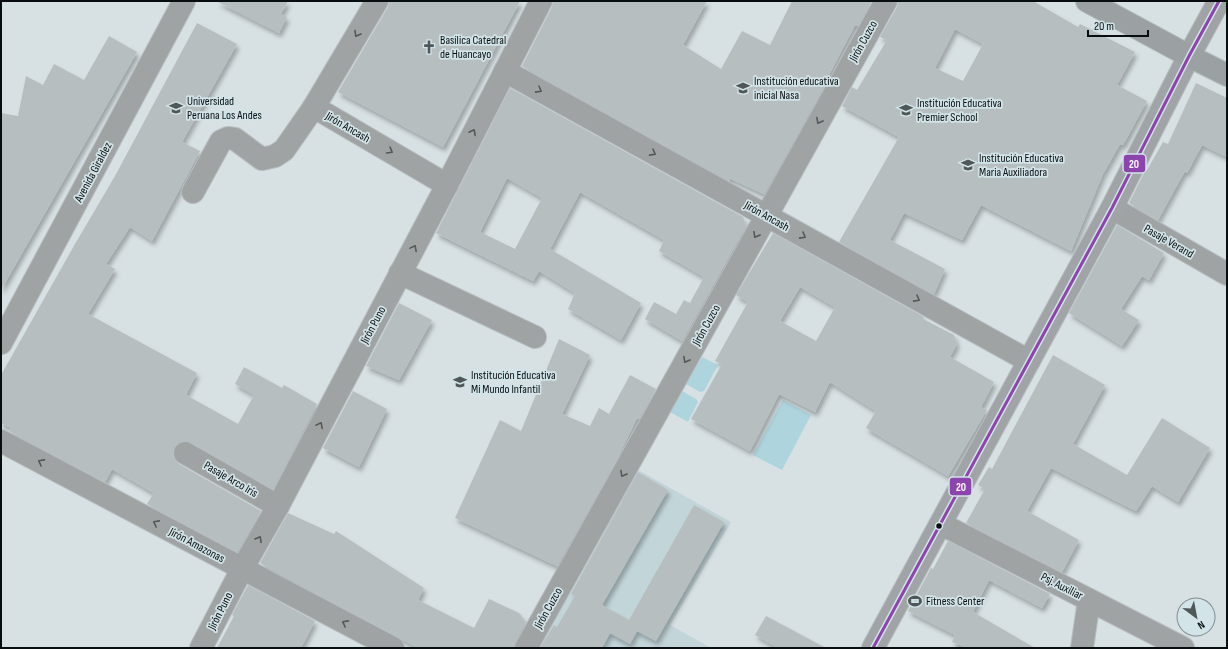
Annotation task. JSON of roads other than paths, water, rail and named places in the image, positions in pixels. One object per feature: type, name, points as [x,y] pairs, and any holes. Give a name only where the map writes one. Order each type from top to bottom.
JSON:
[{"type":"highway","points":[[1086,1],[1227,75]]},
{"type":"main road","points":[[874,648],[1112,208],[1189,56]]},
{"type":"street","name":"Avenida Giraldez","points":[[1,342],[184,1]]},
{"type":"street","name":"Jirón Ancash","points":[[377,1],[314,107],[447,185]]},
{"type":"street","name":"Jirón Puno","points":[[201,648],[242,569],[278,506],[447,185],[541,1]]},
{"type":"street","name":"Jirón Cuzco","points":[[526,648],[886,1]]},
{"type":"street","points":[[1189,56],[1220,1]]},
{"type":"street","name":"Jirón Ancash","points":[[505,71],[1029,361]]},
{"type":"street","points":[[193,192],[221,140],[228,138],[235,139],[262,159],[275,156],[284,150],[314,107]]},
{"type":"street","name":"Pasaje Verand","points":[[1112,208],[1227,274]]},
{"type":"street","points":[[400,273],[535,337]]},
{"type":"street","name":"Jirón Amazonas","points":[[1,441],[383,646]]},
{"type":"street","name":"Pasaje Arco Iris","points":[[185,453],[278,506]]},
{"type":"street","name":"Psj. Auxiliar","points":[[941,524],[1183,648]]},
{"type":"street","points":[[1082,648],[1089,600]]},
{"type":"place","name":"Basílica Catedral de Huancayo","points":[[429,47]]},
{"type":"place","name":"Institución educativa inicial Nasa","points":[[743,88]]},
{"type":"place","name":"Universidad Peruana Los Andes","points":[[176,108]]},
{"type":"place","name":"Institución Educativa Premier School","points":[[906,110]]},
{"type":"place","name":"Institución Educativa Maria Auxiliadora","points":[[968,165]]},
{"type":"place","name":"Institución Educativa Mi Mundo Infantil","points":[[460,382]]},
{"type":"place","name":"Fitness Center","points":[[915,601]]}]
